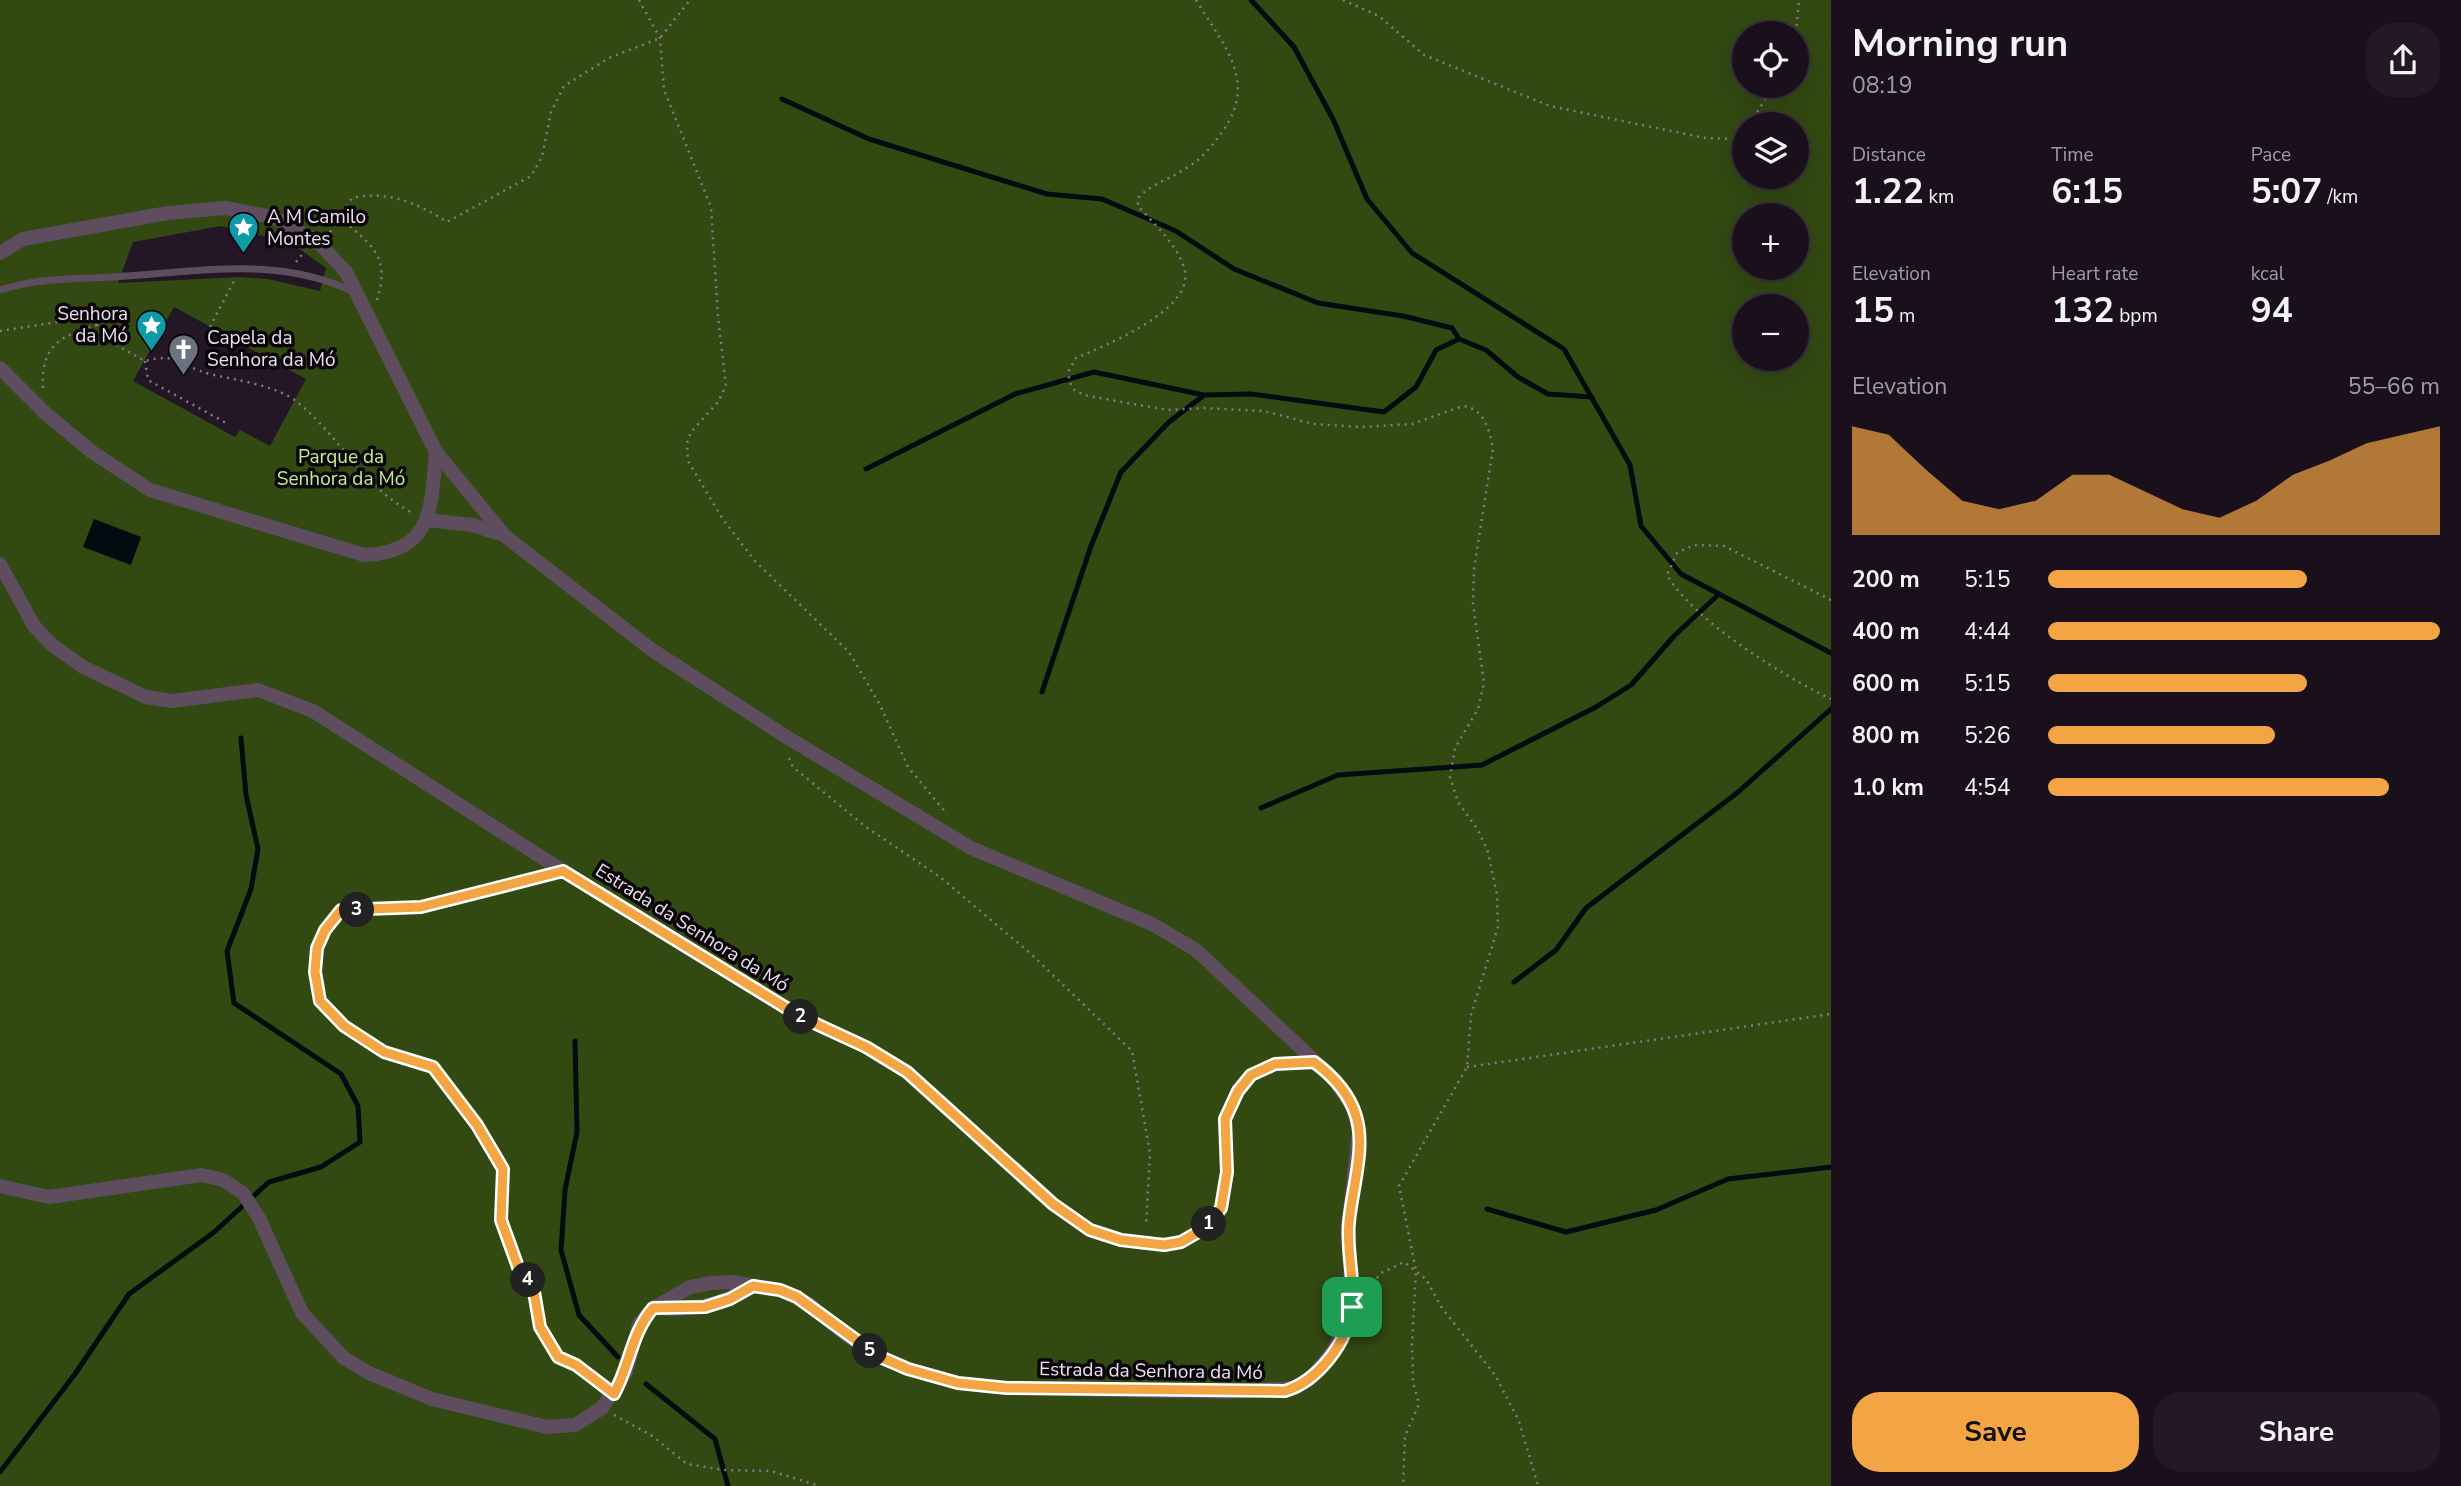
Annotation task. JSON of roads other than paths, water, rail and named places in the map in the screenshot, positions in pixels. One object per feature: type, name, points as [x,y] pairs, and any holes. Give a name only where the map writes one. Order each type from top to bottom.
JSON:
[{"type":"street","name":"Estrada da Senhora da Mó","points":[[0,253],[23,239],[168,213],[225,208],[273,217],[317,241],[346,272],[436,452],[505,536],[652,650],[785,736],[971,848],[1152,924],[1196,950],[1342,1088],[1356,1114],[1359,1131],[1348,1227],[1352,1307],[1340,1339],[1325,1363],[1304,1383],[1285,1391],[1007,1388],[958,1383],[908,1369],[878,1356],[797,1297],[780,1290],[732,1282],[700,1285],[670,1296],[653,1308],[639,1324],[626,1372],[603,1408],[575,1425],[547,1427],[432,1399],[369,1373],[344,1359],[302,1313],[259,1218],[243,1192],[223,1180],[202,1175],[49,1197],[0,1186]]},
{"type":"street","points":[[0,368],[45,413],[92,452],[150,489],[364,555],[382,554],[405,547],[420,534],[427,520],[436,452]]},
{"type":"street","points":[[427,520],[472,525],[505,536]]},
{"type":"street","name":"Estrada da Senhora da Mó","points":[[0,564],[34,626],[52,645],[83,667],[146,696],[172,701],[258,690],[275,694],[313,711],[563,871],[801,1017],[866,1047],[907,1072],[1053,1204],[1090,1230],[1144,1244],[1181,1242],[1207,1227],[1221,1208],[1227,1172],[1225,1119],[1230,1104],[1244,1082],[1258,1070],[1275,1064],[1314,1062]]},
{"type":"street","points":[[653,1308],[705,1307],[730,1299],[753,1286]]},
{"type":"lane","points":[[0,290],[22,283],[65,277],[110,277],[243,266],[293,271],[332,282],[355,293]]},
{"type":"waterway","points":[[1251,0],[1294,47],[1333,119],[1367,199],[1412,253],[1564,349],[1630,465],[1641,526],[1681,574],[1831,653]]},
{"type":"waterway","points":[[782,99],[869,139],[1047,194],[1102,199],[1176,231],[1234,269],[1318,303],[1403,316],[1452,328],[1459,339]]},
{"type":"waterway","points":[[866,469],[1015,394],[1094,372],[1204,395],[1251,394],[1384,412],[1416,387],[1436,350],[1459,339],[1486,350],[1518,377],[1548,394],[1592,397]]},
{"type":"waterway","points":[[1042,692],[1091,546],[1121,472],[1169,422],[1203,396]]},
{"type":"waterway","points":[[1261,808],[1338,775],[1482,765],[1596,707],[1631,685],[1675,635],[1719,594]]},
{"type":"waterway","points":[[1514,982],[1556,950],[1586,908],[1737,793],[1831,709]]},
{"type":"waterway","points":[[0,1472],[75,1374],[129,1294],[213,1233],[269,1182],[321,1167],[360,1142],[358,1106],[341,1074],[234,1003],[227,951],[251,889],[258,849],[246,795],[241,738]]},
{"type":"waterway","points":[[575,1041],[577,1132],[565,1190],[561,1250],[579,1315],[618,1357]]},
{"type":"waterway","points":[[1487,1209],[1566,1232],[1656,1210],[1728,1179],[1831,1167]]},
{"type":"waterway","points":[[646,1384],[715,1439],[728,1486]]},
{"type":"place","name":"A M Camilo Montes","points":[[244,255]]},
{"type":"place","name":"Senhora da Mó","points":[[151,352]]},
{"type":"place","name":"Capela da Senhora da Mó","points":[[184,376]]},
{"type":"park label","name":"Parque da Senhora da Mó","points":[[341,468]]}]
